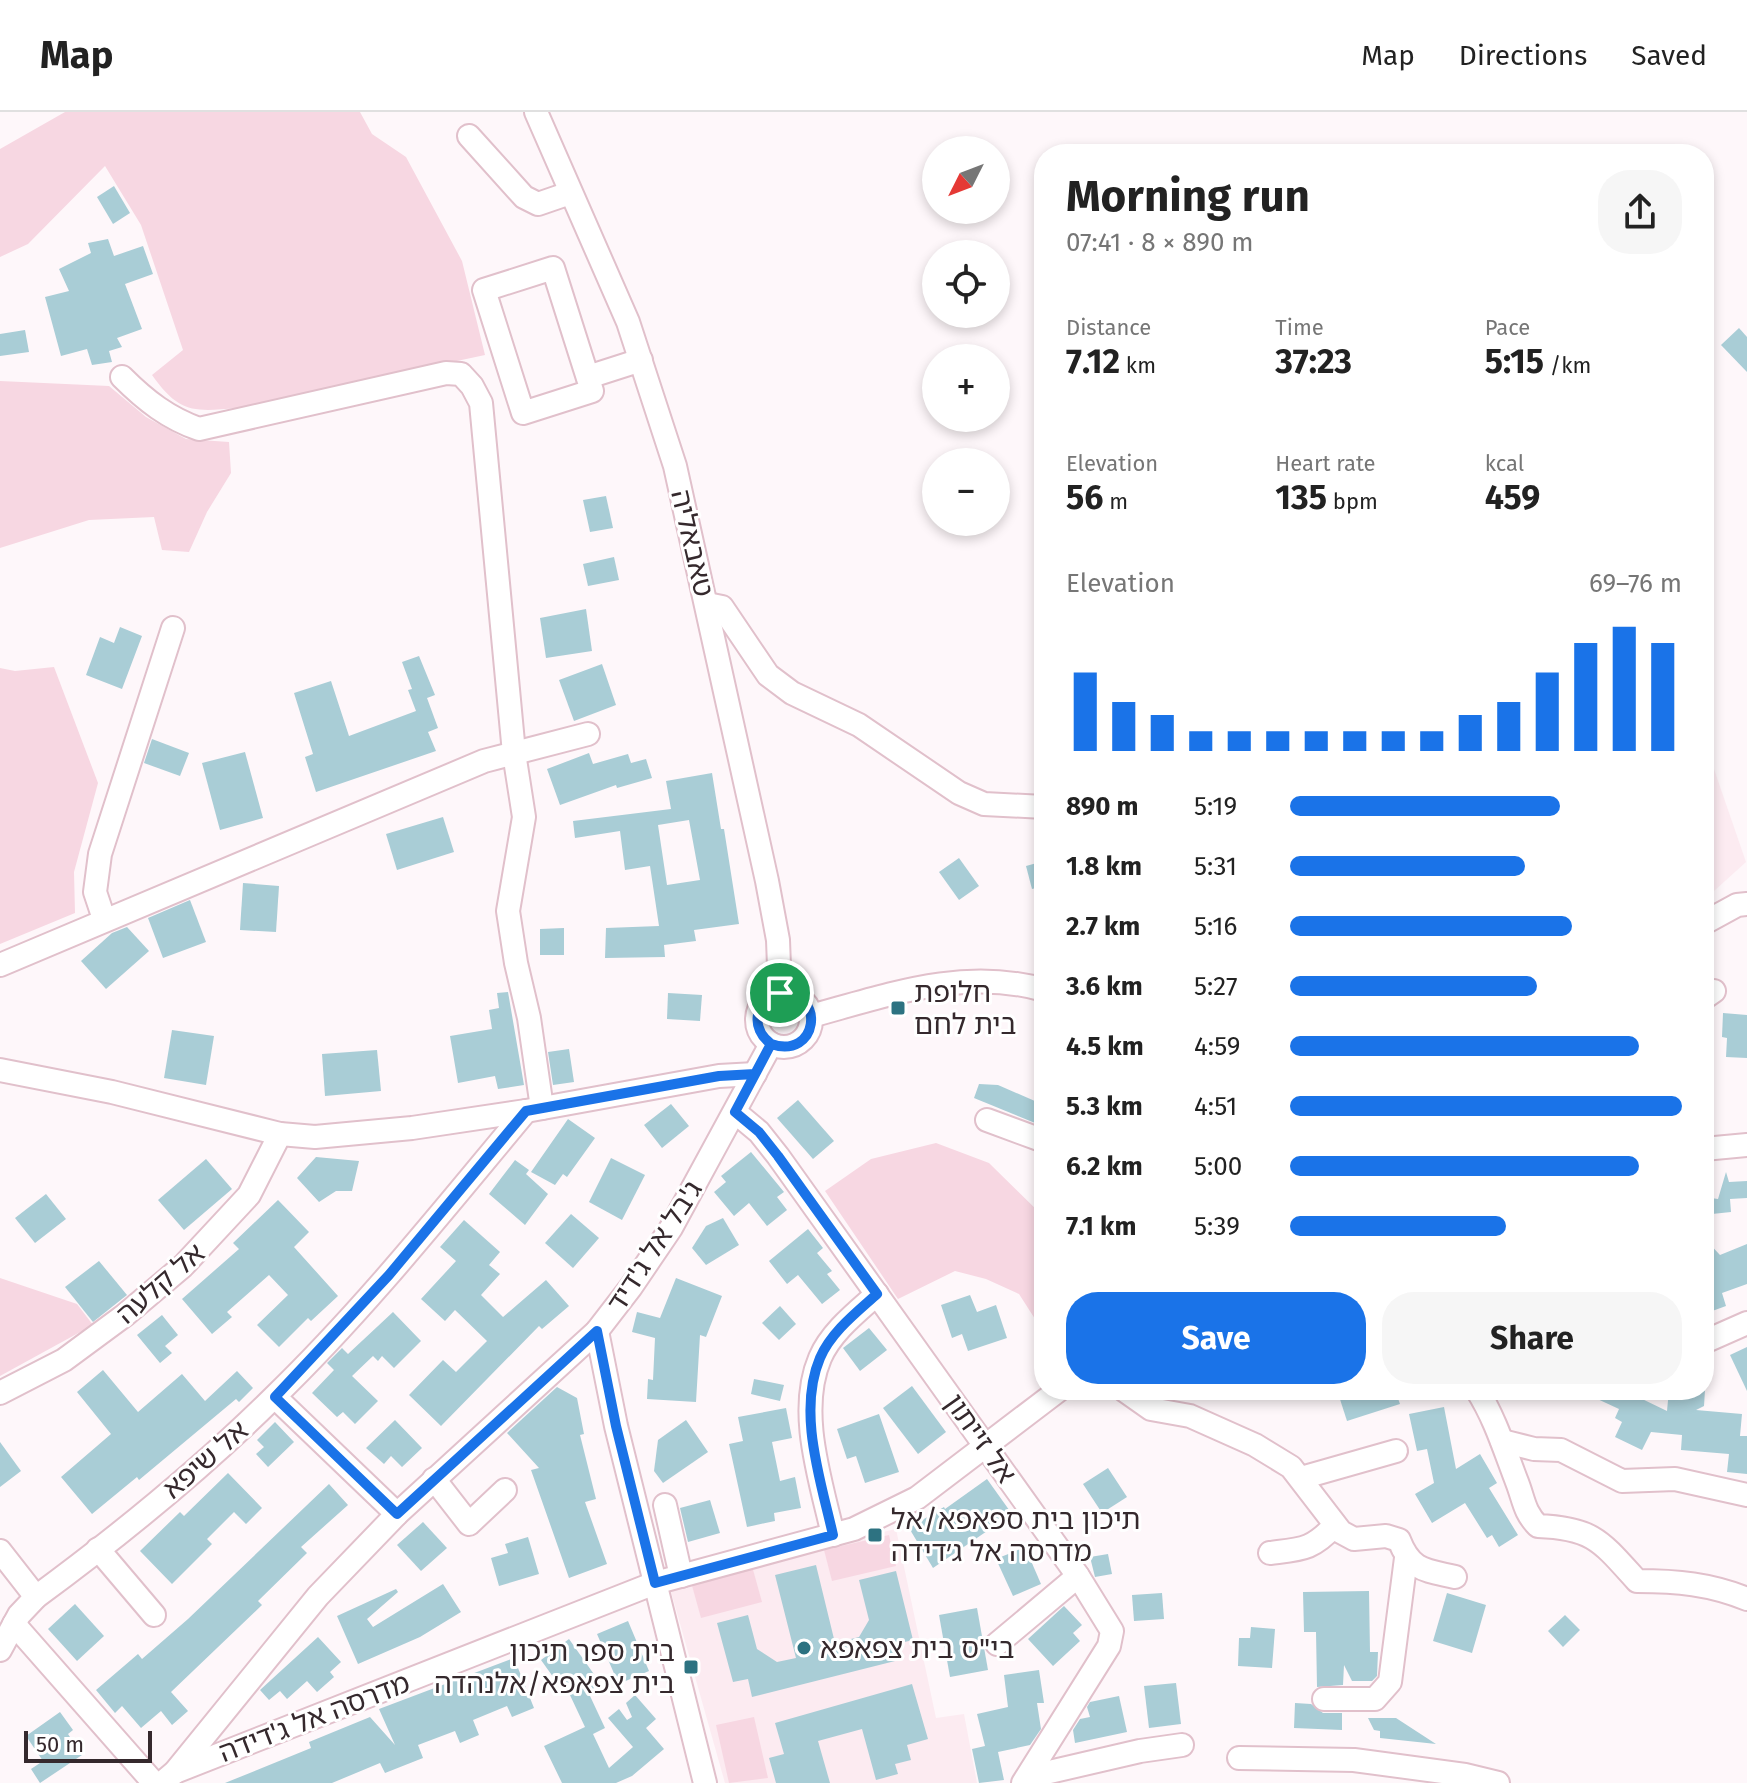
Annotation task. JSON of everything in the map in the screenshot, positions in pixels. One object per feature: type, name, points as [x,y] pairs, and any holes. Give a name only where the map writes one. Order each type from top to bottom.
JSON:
[{"type":"street","name":"טאבאליה","points":[[536,112],[628,322],[675,466],[767,881],[778,940],[780,993]]},
{"type":"street","points":[[469,136],[524,197],[538,204],[570,193]]},
{"type":"street","points":[[553,268],[588,377],[592,391],[523,413],[484,290],[553,268]]},
{"type":"street","points":[[588,377],[641,360]]},
{"type":"street","points":[[122,377],[143,398],[173,420],[199,429],[446,373],[461,374],[472,386],[481,403],[514,753],[524,817],[508,911],[529,1018],[534,1110]]},
{"type":"street","points":[[707,604],[722,607],[768,675],[792,693],[859,725],[959,793],[984,804],[1034,806]]},
{"type":"street","points":[[104,919],[95,892],[100,854],[173,628]]},
{"type":"street","points":[[0,965],[484,761],[588,734]]},
{"type":"street","points":[[1714,918],[1737,905],[1747,904]]},
{"type":"street","points":[[811,1016],[915,988],[980,979],[1034,988]]},
{"type":"street","points":[[780,993],[796,996],[809,1008],[811,1016],[809,1033],[796,1045],[771,1044],[759,1032],[757,1015],[765,1001],[780,993]]},
{"type":"street","name":"ג'בל אל ג'דיד","points":[[168,1777],[318,1596],[397,1514],[597,1331],[671,1228],[771,1044]]},
{"type":"street","points":[[0,1070],[112,1092],[280,1134],[315,1137],[364,1134],[534,1110],[719,1076],[755,1074]]},
{"type":"street","name":"אל שיפא","points":[[0,1650],[14,1624],[36,1597],[211,1456],[275,1397],[389,1275],[534,1110]]},
{"type":"street","name":"אל זייתון","points":[[735,1112],[759,1132],[778,1156],[986,1445],[1078,1576],[1112,1631],[1109,1646],[1025,1780]]},
{"type":"street","points":[[987,1120],[1034,1137]]},
{"type":"street","name":"אל קלעה","points":[[0,1393],[64,1360],[125,1315],[183,1266],[249,1195],[280,1134]]},
{"type":"street","points":[[1714,1148],[1747,1145]]},
{"type":"street","points":[[833,1535],[812,1424],[814,1376],[821,1356],[833,1338],[877,1294]]},
{"type":"street","points":[[1714,1338],[1747,1323]]},
{"type":"street","points":[[597,1331],[616,1426],[699,1781]]},
{"type":"street","points":[[275,1397],[397,1514]]},
{"type":"street","name":"מדרסה אל ג'דידה","points":[[168,1777],[655,1583],[854,1529],[917,1498],[1046,1400]]},
{"type":"street","points":[[1138,1400],[1151,1409],[1190,1416],[1255,1445],[1291,1467],[1335,1525],[1354,1539],[1386,1536],[1399,1540],[1406,1558],[1390,1682],[1375,1699],[1324,1699]]},
{"type":"street","points":[[1483,1400],[1502,1441],[1526,1514],[1538,1526],[1573,1527],[1595,1538],[1637,1581],[1682,1581],[1718,1587],[1747,1599]]},
{"type":"street","points":[[1502,1441],[1534,1449],[1561,1450],[1622,1481],[1675,1479],[1747,1495]]},
{"type":"street","points":[[1301,1478],[1396,1451]]},
{"type":"street","points":[[434,1479],[469,1524],[505,1490]]},
{"type":"street","points":[[665,1505],[681,1576]]},
{"type":"street","points":[[1270,1553],[1307,1549],[1318,1544],[1335,1525]]},
{"type":"street","points":[[98,1549],[154,1615]]},
{"type":"street","points":[[0,1551],[36,1597]]},
{"type":"street","points":[[1406,1558],[1418,1568],[1455,1577]]},
{"type":"street","points":[[997,1644],[1078,1576]]},
{"type":"street","points":[[14,1624],[154,1783]]},
{"type":"street","points":[[1025,1780],[1140,1751],[1182,1745]]},
{"type":"street","points":[[1239,1758],[1354,1760],[1465,1775],[1498,1783]]},
{"type":"shaded area","points":[[65,112],[360,112],[372,134],[406,157],[462,261],[485,355],[237,408],[209,410],[179,403],[152,375],[183,350],[141,225],[105,166],[28,244],[0,257],[0,149]]},
{"type":"shaded area","points":[[0,381],[109,386],[146,417],[186,439],[229,442],[231,473],[207,512],[189,552],[162,550],[154,517],[89,520],[0,548]]},
{"type":"shaded area","points":[[54,667],[98,783],[74,872],[75,913],[0,944],[0,668],[15,671]]},
{"type":"shaded area","points":[[1714,769],[1746,862],[1714,891]]},
{"type":"shaded area","points":[[936,1143],[989,1163],[1034,1207],[1034,1317],[1019,1294],[986,1279],[955,1271],[898,1299],[825,1191],[871,1159]]},
{"type":"shaded area","points":[[0,1278],[77,1304],[93,1325],[0,1376]]},
{"type":"shaded area","name":"בי\"ס בית צפאפא","points":[[896,1529],[936,1718],[964,1714],[977,1783],[725,1783],[668,1581]]},
{"type":"shaded area","points":[[889,1535],[896,1566],[832,1581],[824,1550]]},
{"type":"shaded area","points":[[752,1566],[762,1602],[701,1618],[691,1582]]},
{"type":"shaded area","points":[[754,1717],[768,1778],[729,1783],[716,1725]]},
{"type":"building","points":[[114,186],[130,213],[113,224],[97,197]]},
{"type":"building","points":[[108,239],[114,256],[143,246],[153,274],[125,284],[142,329],[117,338],[122,347],[109,351],[112,362],[92,365],[87,349],[61,356],[45,297],[69,291],[59,269],[91,253],[88,243]]},
{"type":"building","points":[[1739,328],[1747,337],[1747,372],[1721,345]]},
{"type":"building","points":[[25,330],[29,352],[0,356],[0,334]]},
{"type":"building","points":[[606,496],[613,528],[590,532],[583,500]]},
{"type":"building","points":[[614,557],[619,580],[588,586],[583,564]]},
{"type":"building","points":[[586,609],[592,651],[546,658],[540,618]]},
{"type":"building","points":[[120,627],[142,636],[122,689],[86,675],[100,637],[114,643]]},
{"type":"building","points":[[419,656],[435,695],[427,698],[438,728],[428,732],[436,751],[316,792],[305,757],[313,754],[294,693],[331,681],[349,736],[416,711],[402,662]]},
{"type":"building","points":[[602,664],[616,705],[574,721],[559,680]]},
{"type":"building","points":[[152,739],[189,753],[180,776],[144,763]]},
{"type":"building","points":[[245,752],[263,818],[220,830],[202,763]]},
{"type":"building","points":[[589,753],[593,764],[628,754],[631,763],[646,759],[652,778],[617,788],[616,785],[560,805],[547,769]]},
{"type":"building","points":[[712,773],[739,924],[694,930],[696,941],[664,945],[665,957],[605,958],[606,928],[659,926],[650,866],[625,870],[620,831],[575,838],[573,821],[671,809],[666,781]],"holes":[[[689,820],[700,880],[667,885],[658,825]]]},
{"type":"building","points":[[443,817],[454,852],[397,870],[386,834]]},
{"type":"building","points":[[959,858],[979,886],[959,900],[939,872]]},
{"type":"building","points":[[1034,864],[1034,888],[1032,889],[1026,866]]},
{"type":"building","points":[[243,883],[279,886],[276,932],[240,930]]},
{"type":"building","points":[[190,900],[206,942],[163,958],[148,918]]},
{"type":"building","points":[[127,927],[149,951],[106,989],[81,961],[112,933]]},
{"type":"building","points":[[564,928],[564,955],[540,955],[540,929]]},
{"type":"building","points":[[508,992],[524,1085],[498,1089],[495,1076],[458,1083],[450,1036],[492,1029],[489,1010],[499,1008],[497,993]]},
{"type":"building","points":[[668,993],[702,995],[700,1021],[667,1019]]},
{"type":"building","points":[[1723,1013],[1747,1015],[1747,1058],[1726,1057],[1727,1038],[1722,1037]]},
{"type":"building","points":[[172,1030],[214,1036],[206,1085],[164,1078]]},
{"type":"building","points":[[569,1049],[574,1082],[553,1085],[548,1052]]},
{"type":"building","points":[[377,1050],[381,1091],[325,1096],[322,1054]]},
{"type":"building","points":[[979,1084],[998,1085],[1034,1101],[1034,1123],[974,1098]]},
{"type":"building","points":[[798,1100],[834,1141],[813,1159],[777,1118]]},
{"type":"building","points":[[671,1104],[689,1126],[662,1148],[644,1125]]},
{"type":"building","points":[[568,1119],[595,1138],[567,1177],[563,1174],[555,1185],[531,1172]]},
{"type":"building","points":[[751,1152],[784,1192],[777,1197],[787,1210],[767,1226],[749,1203],[734,1216],[714,1192],[726,1182],[721,1176]]},
{"type":"building","points":[[316,1157],[359,1161],[352,1191],[336,1191],[319,1202],[297,1178]]},
{"type":"building","points":[[611,1158],[645,1175],[622,1220],[589,1202]]},
{"type":"building","points":[[206,1159],[232,1189],[184,1230],[158,1200]]},
{"type":"building","points":[[515,1160],[529,1170],[526,1174],[548,1194],[525,1225],[489,1194]]},
{"type":"building","points":[[1726,1172],[1729,1182],[1747,1181],[1747,1198],[1730,1199],[1731,1212],[1714,1214],[1714,1198],[1718,1199]]},
{"type":"building","points":[[46,1194],[66,1219],[35,1243],[15,1218]]},
{"type":"building","points":[[278,1200],[309,1232],[294,1247],[338,1296],[311,1321],[308,1318],[279,1347],[257,1325],[288,1295],[269,1275],[227,1312],[232,1317],[212,1334],[182,1299],[239,1249],[233,1243]]},
{"type":"building","points":[[571,1214],[599,1238],[573,1268],[545,1243]]},
{"type":"building","points":[[723,1218],[739,1245],[706,1265],[692,1248],[706,1226]]},
{"type":"building","points":[[464,1220],[500,1252],[489,1265],[500,1274],[481,1295],[503,1317],[546,1280],[569,1306],[542,1329],[539,1326],[441,1426],[409,1395],[443,1360],[456,1372],[487,1341],[455,1310],[445,1321],[421,1299],[456,1261],[440,1247]]},
{"type":"building","points":[[808,1229],[823,1248],[817,1253],[832,1271],[827,1274],[840,1290],[822,1304],[798,1275],[787,1284],[769,1261]]},
{"type":"building","points":[[1747,1244],[1747,1284],[1722,1293],[1726,1306],[1714,1310],[1714,1249],[1720,1255]]},
{"type":"building","points":[[99,1261],[127,1295],[93,1322],[65,1287]]},
{"type":"building","points":[[676,1278],[722,1296],[706,1337],[700,1335],[696,1402],[647,1399],[648,1379],[653,1380],[655,1338],[632,1332],[637,1312],[660,1318]]},
{"type":"building","points":[[970,1295],[977,1312],[996,1305],[1007,1338],[968,1351],[962,1334],[952,1338],[941,1305]]},
{"type":"building","points":[[780,1306],[796,1324],[779,1340],[762,1323]]},
{"type":"building","points":[[393,1312],[421,1341],[394,1368],[382,1356],[378,1361],[373,1356],[352,1376],[378,1401],[355,1424],[343,1412],[337,1417],[312,1393],[334,1370],[327,1363],[342,1348],[348,1354]]},
{"type":"building","points":[[162,1315],[178,1335],[165,1346],[172,1353],[160,1363],[137,1335]]},
{"type":"building","points":[[869,1328],[887,1350],[860,1371],[843,1348]]},
{"type":"building","points":[[1747,1347],[1747,1391],[1730,1355]]},
{"type":"building","points":[[103,1370],[138,1412],[182,1374],[205,1401],[237,1371],[253,1388],[92,1514],[61,1477],[111,1434],[77,1392]]},
{"type":"building","points":[[754,1379],[784,1385],[780,1401],[751,1394]]},
{"type":"building","points":[[912,1386],[946,1432],[918,1454],[883,1408]]},
{"type":"building","points":[[557,1387],[577,1398],[584,1434],[580,1435],[596,1499],[585,1502],[607,1564],[569,1578],[531,1470],[539,1468],[507,1433]]},
{"type":"building","points":[[1340,1400],[1399,1400],[1400,1404],[1347,1421]]},
{"type":"building","points":[[1600,1400],[1644,1400],[1667,1411],[1668,1400],[1704,1400],[1704,1406],[1696,1410],[1742,1414],[1740,1436],[1747,1436],[1747,1474],[1727,1472],[1729,1454],[1681,1450],[1682,1435],[1651,1432],[1642,1450],[1615,1437],[1622,1422],[1615,1418],[1619,1409]]},
{"type":"building","points":[[1444,1407],[1456,1469],[1480,1454],[1497,1483],[1489,1488],[1518,1535],[1499,1547],[1492,1535],[1487,1538],[1465,1503],[1432,1523],[1415,1494],[1434,1483],[1427,1449],[1417,1451],[1409,1414]]},
{"type":"building","points":[[786,1408],[792,1438],[772,1442],[780,1481],[795,1477],[801,1508],[774,1513],[775,1521],[747,1527],[729,1444],[743,1441],[738,1417]]},
{"type":"building","points":[[879,1414],[899,1472],[865,1483],[856,1456],[847,1459],[837,1429]]},
{"type":"building","points":[[395,1420],[422,1448],[402,1467],[391,1456],[384,1464],[366,1448]]},
{"type":"building","points":[[686,1420],[708,1452],[663,1483],[654,1471],[658,1440]]},
{"type":"building","points":[[275,1422],[294,1442],[268,1467],[256,1454],[264,1447],[257,1440]]},
{"type":"building","points":[[0,1442],[21,1471],[0,1487]]},
{"type":"building","points":[[1108,1468],[1127,1497],[1102,1513],[1083,1484]]},
{"type":"building","points":[[228,1473],[262,1508],[246,1524],[234,1512],[207,1539],[212,1544],[172,1584],[140,1551],[180,1512],[184,1516]]},
{"type":"building","points":[[987,1479],[1012,1514],[933,1568],[909,1528],[945,1509]]},
{"type":"building","points":[[329,1484],[348,1505],[301,1547],[307,1553],[258,1601],[262,1605],[171,1692],[188,1711],[172,1725],[161,1711],[141,1728],[122,1706],[115,1713],[96,1690],[138,1654],[142,1659],[188,1619]]},
{"type":"building","points":[[710,1500],[720,1533],[688,1542],[680,1508]]},
{"type":"building","points":[[423,1522],[447,1548],[421,1571],[397,1545]]},
{"type":"building","points":[[528,1537],[539,1574],[499,1586],[491,1558],[508,1553],[505,1544]]},
{"type":"building","points":[[1025,1547],[1041,1584],[1013,1596],[996,1559]]},
{"type":"building","points":[[1108,1554],[1112,1574],[1095,1577],[1090,1557]]},
{"type":"building","points":[[816,1565],[835,1643],[859,1637],[869,1620],[859,1580],[896,1571],[913,1640],[896,1644],[899,1660],[752,1697],[748,1679],[733,1682],[717,1623],[748,1615],[757,1649],[777,1662],[796,1658],[775,1575]]},
{"type":"building","points":[[443,1584],[461,1612],[420,1637],[358,1664],[337,1616],[396,1589],[398,1592],[367,1619],[373,1627]]},
{"type":"building","points":[[1369,1591],[1370,1652],[1378,1652],[1377,1676],[1372,1681],[1352,1681],[1344,1665],[1343,1685],[1317,1687],[1316,1632],[1304,1632],[1303,1592]]},
{"type":"building","points":[[1162,1593],[1164,1619],[1134,1621],[1132,1595]]},
{"type":"building","points":[[1447,1593],[1486,1605],[1472,1653],[1433,1641]]},
{"type":"building","points":[[75,1604],[104,1636],[77,1661],[48,1629]]},
{"type":"building","points":[[1064,1606],[1082,1625],[1073,1633],[1080,1641],[1053,1666],[1028,1639]]},
{"type":"building","points":[[977,1608],[988,1670],[950,1677],[939,1615]]},
{"type":"building","points":[[1565,1615],[1580,1630],[1563,1647],[1548,1631]]},
{"type":"building","points":[[628,1621],[649,1671],[621,1683],[597,1634]]},
{"type":"building","points":[[1251,1627],[1275,1629],[1272,1668],[1238,1666],[1239,1638],[1250,1638]]},
{"type":"building","points":[[318,1637],[341,1662],[330,1672],[334,1677],[317,1692],[307,1681],[287,1699],[280,1691],[269,1700],[260,1690]]},
{"type":"building","points":[[569,1639],[603,1687],[590,1696],[605,1728],[593,1734],[609,1768],[633,1747],[608,1718],[619,1709],[627,1720],[632,1717],[626,1703],[635,1695],[656,1719],[646,1728],[664,1749],[632,1776],[616,1783],[562,1783],[544,1746],[585,1727],[569,1693],[566,1695],[541,1660]]},
{"type":"building","points":[[514,1658],[534,1708],[512,1717],[507,1706],[473,1720],[479,1735],[460,1743],[455,1731],[418,1745],[423,1758],[385,1773],[380,1763],[332,1783],[225,1783],[311,1748],[309,1742],[370,1717],[395,1745],[379,1709]]},
{"type":"building","points":[[1039,1670],[1044,1703],[1037,1703],[1041,1729],[1030,1745],[998,1752],[1004,1780],[979,1783],[972,1749],[985,1746],[977,1714],[1008,1707],[1004,1675]]},
{"type":"building","points":[[1176,1683],[1181,1724],[1149,1728],[1144,1686]]},
{"type":"building","points":[[912,1684],[928,1739],[907,1745],[911,1760],[895,1764],[898,1774],[876,1780],[862,1729],[818,1741],[830,1783],[776,1783],[769,1758],[784,1754],[775,1723]]},
{"type":"building","points":[[1119,1696],[1127,1732],[1075,1743],[1073,1730],[1080,1719],[1090,1717],[1087,1707],[1090,1702]]},
{"type":"building","points":[[1295,1703],[1311,1704],[1323,1713],[1342,1713],[1342,1730],[1294,1728]]},
{"type":"building","points":[[60,1712],[73,1730],[68,1734],[82,1755],[40,1783],[31,1769],[43,1761],[26,1736]]},
{"type":"building","points":[[1368,1718],[1396,1718],[1436,1744],[1380,1738],[1380,1731],[1374,1730]]},
{"type":"place","name":"חלופת בית לחם","points":[[898,1008]]},
{"type":"place","name":"תיכון בית ספאפא/אל מדרסה אל ג׳דידה","points":[[875,1535]]},
{"type":"place","name":"בי\"ס בית צפאפא","points":[[804,1648]]},
{"type":"place","name":"בית ספר תיכון בית צפאפא/אלנהדה","points":[[691,1667]]},
{"type":"route","points":[[780,993],[765,1001],[757,1015],[759,1032],[771,1044],[755,1074],[719,1076],[526,1111],[389,1275],[275,1397],[397,1514],[597,1331],[616,1426],[655,1583],[833,1535],[812,1424],[814,1376],[821,1356],[833,1338],[877,1294],[778,1156],[759,1132],[735,1112],[771,1044],[779,1047],[796,1045],[809,1033],[809,1008],[796,996],[780,993]]}]
